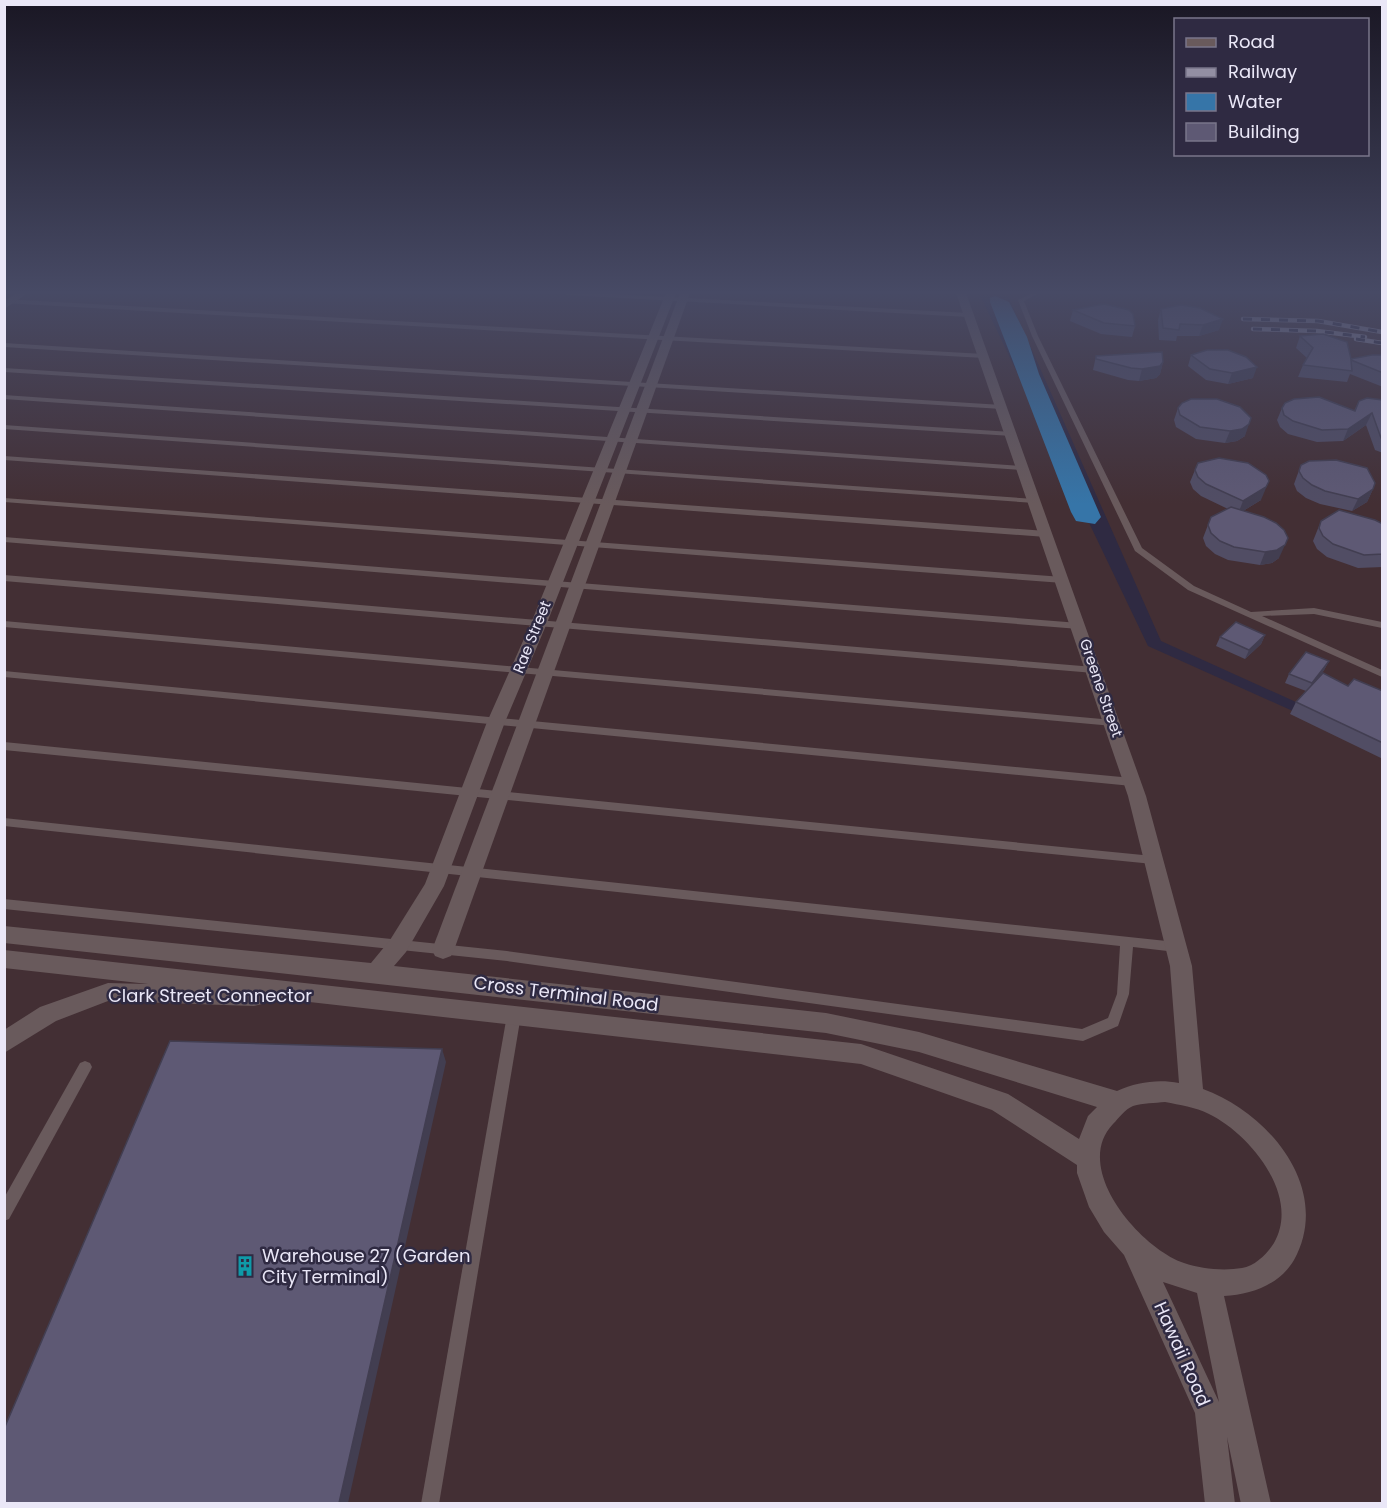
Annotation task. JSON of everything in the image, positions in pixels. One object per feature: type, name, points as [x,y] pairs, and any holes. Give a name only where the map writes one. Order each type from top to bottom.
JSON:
[{"type":"street","name":"Rae Street","points":[[376,972],[398,945],[434,886],[496,722],[539,623],[634,384],[646,363]]},
{"type":"street","name":"Rae Street","points":[[443,950],[642,411],[656,363]]},
{"type":"street","name":"Greene Street","points":[[987,363],[1132,783],[1181,966],[1192,1096]]},
{"type":"street","name":"Cross Terminal Road","points":[[4,934],[376,972],[826,1023],[919,1042],[1118,1102]]},
{"type":"street","points":[[7,963],[29,937]]},
{"type":"street","name":"Cross Terminal Road","points":[[7,963],[356,998],[861,1054],[1000,1102],[1089,1159]]},
{"type":"street","name":"Clark Street Connector","points":[[4,1043],[48,1014],[108,992],[356,998]]},
{"type":"street","points":[[1165,1091],[1192,1096],[1224,1110],[1252,1131],[1275,1158],[1290,1188],[1295,1220],[1288,1248],[1270,1270],[1242,1282],[1208,1283],[1175,1274],[1145,1256],[1118,1232],[1100,1205],[1089,1176],[1089,1146],[1099,1121],[1118,1102],[1140,1094],[1165,1091]]},
{"type":"street","name":"Hawaii Road","points":[[1133,1245],[1209,1412],[1220,1503]]},
{"type":"street","name":"Hawaii Road","points":[[1208,1283],[1256,1503]]},
{"type":"lane","points":[[301,363],[1002,407]]},
{"type":"lane","points":[[1048,363],[1138,549],[1191,588],[1383,674]]},
{"type":"lane","points":[[4,370],[1012,435]]},
{"type":"lane","points":[[4,398],[1023,468]]},
{"type":"lane","points":[[4,427],[1035,501]]},
{"type":"lane","points":[[4,458],[1046,534]]},
{"type":"lane","points":[[4,500],[1063,580]]},
{"type":"lane","points":[[4,539],[1079,626]]},
{"type":"lane","points":[[4,578],[1094,670]]},
{"type":"lane","points":[[1249,614],[1314,611],[1383,625]]},
{"type":"lane","points":[[4,624],[1113,723]]},
{"type":"lane","points":[[4,674],[1132,783]]},
{"type":"lane","points":[[4,746],[1153,860]]},
{"type":"lane","points":[[4,822],[1176,947]]},
{"type":"lane","points":[[4,904],[519,958],[1083,1035],[1113,1022],[1124,994],[1127,942]]},
{"type":"lane","points":[[430,1503],[514,1015]]},
{"type":"lane","points":[[4,1214],[85,1067]]},
{"type":"shaded area","points":[[4,363],[1013,363],[1148,646],[1382,751],[1382,1503],[5,1503]]},
{"type":"shaded area","points":[[1038,363],[1382,363],[1382,741],[1161,641]]},
{"type":"water","points":[[1014,363],[1036,363],[1101,517],[1095,524],[1076,521]]},
{"type":"building","points":[[1113,363],[1162,363],[1160,366],[1142,369]]},
{"type":"building","points":[[1202,363],[1253,363],[1257,367],[1232,373],[1210,369]]},
{"type":"building","points":[[1351,363],[1352,371],[1303,365]]},
{"type":"building","points":[[1359,363],[1383,363],[1383,373]]},
{"type":"building","points":[[1319,397],[1355,411],[1359,401],[1367,398],[1383,400],[1383,439],[1372,413],[1348,429],[1322,430],[1293,421],[1284,415],[1282,408],[1285,403],[1294,399]]},
{"type":"building","points":[[1191,399],[1217,399],[1240,407],[1251,418],[1249,424],[1242,429],[1230,431],[1200,427],[1180,415],[1178,408],[1182,403]]},
{"type":"building","points":[[1219,458],[1248,463],[1266,475],[1269,481],[1266,487],[1243,501],[1206,484],[1198,477],[1195,470],[1198,463]]},
{"type":"building","points":[[1336,460],[1367,468],[1375,483],[1373,489],[1358,499],[1325,491],[1312,485],[1303,478],[1299,471],[1301,465],[1309,461]]},
{"type":"building","points":[[1231,507],[1276,523],[1284,530],[1288,538],[1285,545],[1277,550],[1265,552],[1234,547],[1220,541],[1211,533],[1208,525],[1211,517]]},
{"type":"building","points":[[1339,510],[1383,524],[1383,554],[1364,555],[1333,544],[1323,536],[1319,528],[1321,521]]},
{"type":"building","points":[[1236,622],[1265,635],[1249,650],[1220,637]]},
{"type":"building","points":[[1306,652],[1329,661],[1312,683],[1289,674]]},
{"type":"building","points":[[1323,673],[1348,686],[1354,679],[1383,691],[1383,743],[1296,702]]},
{"type":"building","name":"Warehouse 27 (Garden City Terminal)","points":[[170,1041],[442,1049],[339,1503],[4,1503],[4,1429]]},
{"type":"place","name":"Warehouse 27 (Garden City Terminal)","points":[[245,1266]]}]
